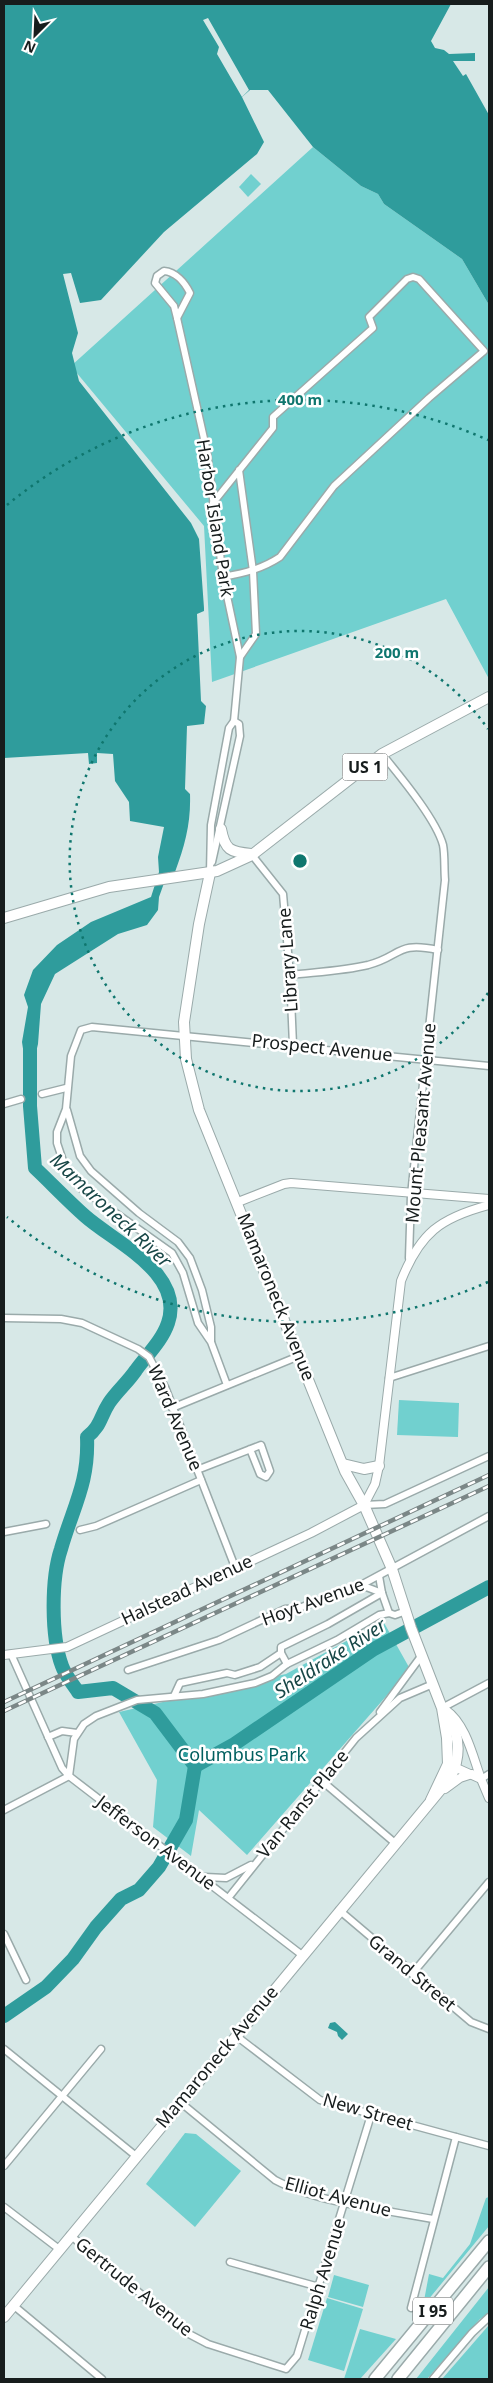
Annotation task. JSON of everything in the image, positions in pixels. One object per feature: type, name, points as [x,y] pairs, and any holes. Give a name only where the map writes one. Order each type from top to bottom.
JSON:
[{"type":"highway","name":"I 95","points":[[375,2379],[489,2242]]},
{"type":"highway","name":"I 95","points":[[398,2379],[489,2268]]},
{"type":"main road","name":"US 1","points":[[4,918],[109,887],[210,873],[252,855],[382,754],[489,697]]},
{"type":"main road","points":[[221,829],[225,845],[234,853],[252,855]]},
{"type":"main road","name":"Mamaroneck Avenue","points":[[4,2317],[235,2035],[432,1800],[452,1766],[442,1708],[413,1634],[392,1569],[364,1504],[343,1464],[199,1110],[186,1059],[186,999],[210,873]]},
{"type":"main road","points":[[343,1464],[364,1469],[379,1466]]},
{"type":"street","name":"Harbor Island Park","points":[[177,318],[190,293],[185,283],[171,272],[164,271],[156,276],[155,283],[174,306],[177,318],[207,452],[223,577],[240,657],[234,720]]},
{"type":"street","points":[[213,503],[273,428],[273,417],[353,344],[369,332],[372,328],[368,317],[407,279],[419,279],[484,351],[429,398],[334,486],[280,557],[269,565],[253,571],[223,577]]},
{"type":"street","points":[[239,470],[253,571],[256,634],[240,657]]},
{"type":"street","points":[[234,720],[239,724],[240,736],[210,873],[211,825],[229,728],[234,720]]},
{"type":"street","name":"Mount Pleasant Avenue","points":[[364,1504],[376,1484],[400,1281],[410,1258],[411,1195],[445,880],[443,845],[408,785],[382,754]]},
{"type":"street","name":"Library Lane","points":[[252,855],[282,894],[290,975],[293,1045]]},
{"type":"street","points":[[290,975],[366,965],[380,961],[409,946],[438,950]]},
{"type":"street","name":"Prospect Avenue","points":[[66,1088],[71,1056],[81,1030],[92,1027],[293,1045],[489,1066]]},
{"type":"street","points":[[42,1094],[66,1088],[66,1109],[80,1156],[91,1171],[139,1213],[178,1242],[190,1258],[202,1290],[211,1327],[211,1342]]},
{"type":"street","points":[[4,1104],[21,1099]]},
{"type":"street","points":[[66,1109],[57,1132],[57,1143],[69,1174],[79,1187],[92,1197],[172,1253],[183,1273],[198,1323],[211,1342],[227,1385]]},
{"type":"street","points":[[238,1202],[287,1183],[411,1195],[489,1200]]},
{"type":"street","points":[[410,1258],[418,1243],[446,1220],[467,1211],[489,1205]]},
{"type":"street","name":"Ward Avenue","points":[[4,1318],[61,1319],[82,1323],[138,1349],[153,1362],[235,1567]]},
{"type":"street","points":[[389,1378],[489,1346]]},
{"type":"street","points":[[172,1408],[299,1356]]},
{"type":"street","points":[[197,1470],[250,1449],[261,1445],[270,1471],[266,1476],[260,1474],[250,1449]]},
{"type":"street","points":[[364,1504],[385,1504],[489,1456]]},
{"type":"street","points":[[80,1530],[96,1526],[201,1480]]},
{"type":"street","name":"Halstead Avenue","points":[[7,1655],[67,1647],[311,1532],[364,1504]]},
{"type":"street","name":"Hoyt Avenue","points":[[128,1670],[219,1640],[285,1609],[298,1608],[361,1585],[489,1516]]},
{"type":"street","points":[[4,1532],[46,1524]]},
{"type":"street","points":[[379,1576],[382,1593],[390,1613]]},
{"type":"street","points":[[361,1585],[382,1593]]},
{"type":"street","points":[[287,1664],[281,1653],[281,1647],[328,1624],[382,1593]]},
{"type":"street","points":[[4,1810],[69,1776],[72,1763],[71,1749],[77,1733],[96,1716],[125,1704],[154,1697],[203,1694],[255,1683],[272,1676],[287,1664],[337,1640],[379,1615],[390,1613],[407,1615]]},
{"type":"street","points":[[174,1696],[180,1683],[226,1674],[235,1675],[260,1667],[281,1653]]},
{"type":"street","points":[[7,1655],[62,1768],[69,1776]]},
{"type":"street","name":"Van Ranst Place","points":[[380,1715],[391,1695],[422,1655]]},
{"type":"street","points":[[235,1675],[237,1686]]},
{"type":"street","points":[[442,1708],[489,1683]]},
{"type":"street","name":"Van Ranst Place","points":[[229,1897],[356,1738],[400,1698],[433,1684]]},
{"type":"street","name":"Mamaroneck Avenue","points":[[442,1708],[454,1716],[464,1733],[480,1779],[489,1798]]},
{"type":"street","points":[[48,1737],[62,1731],[77,1733]]},
{"type":"street","points":[[452,1766],[474,1761]]},
{"type":"street","points":[[452,1766],[480,1779],[489,1774]]},
{"type":"street","points":[[432,1800],[460,1778],[472,1774]]},
{"type":"street","name":"Jefferson Avenue","points":[[69,1776],[202,1876],[302,1955]]},
{"type":"street","points":[[322,1781],[395,1843]]},
{"type":"street","points":[[202,1876],[226,1878],[256,1862]]},
{"type":"street","points":[[412,1974],[489,1882]]},
{"type":"street","name":"Grand Street","points":[[339,1910],[412,1974],[471,2022],[489,2029]]},
{"type":"street","points":[[4,1934],[26,1980]]},
{"type":"street","name":"New Street","points":[[235,2035],[320,2100],[489,2146]]},
{"type":"street","points":[[4,2049],[136,2156]]},
{"type":"street","points":[[4,2166],[101,2049]]},
{"type":"street","name":"Elliot Avenue","points":[[180,2102],[275,2180],[289,2188],[345,2203],[433,2220]]},
{"type":"street","name":"Ralph Avenue","points":[[282,2368],[290,2366],[297,2356],[371,2115]]},
{"type":"street","points":[[411,2308],[456,2137]]},
{"type":"street","points":[[4,2207],[59,2249]]},
{"type":"street","name":"Gertrude Avenue","points":[[70,2235],[189,2334],[208,2344],[282,2368]]},
{"type":"street","points":[[230,2262],[319,2288]]},
{"type":"street","points":[[13,2306],[102,2379]]},
{"type":"street","points":[[433,2379],[472,2333],[489,2317]]},
{"type":"green space","points":[[313,147],[361,186],[378,194],[384,204],[462,259],[489,305],[489,679],[446,599],[212,682],[204,526],[71,366]]},
{"type":"green space","points":[[251,174],[261,184],[248,197],[239,187]]},
{"type":"green space","points":[[399,1400],[459,1403],[458,1437],[397,1435]]},
{"type":"green space","name":"Columbus Park","points":[[383,1621],[410,1669],[247,1855],[199,1810],[191,1856],[153,1827],[157,1780],[119,1712],[286,1674]]},
{"type":"green space","points":[[185,2133],[196,2134],[241,2171],[195,2227],[146,2184]]},
{"type":"green space","points":[[489,2197],[489,2226],[423,2306],[429,2274],[443,2278],[470,2244],[486,2198]]},
{"type":"green space","points":[[334,2275],[369,2285],[363,2307],[328,2297]]},
{"type":"green space","points":[[489,2287],[489,2313],[480,2319],[427,2379],[416,2379]]},
{"type":"green space","points":[[327,2298],[363,2309],[344,2371],[308,2360]]},
{"type":"green space","points":[[489,2325],[489,2379],[442,2379]]},
{"type":"green space","points":[[360,2329],[396,2339],[360,2379],[344,2379]]},
{"type":"shaded area","points":[[4,4],[451,4],[431,41],[435,48],[444,50],[449,54],[475,53],[475,61],[453,61],[463,76],[466,74],[489,115],[489,305],[462,259],[384,204],[378,194],[361,186],[313,147],[268,90],[250,90],[242,97],[264,142],[257,154],[164,232],[101,300],[80,303],[71,273],[63,274],[78,333],[72,353],[79,381],[191,523],[199,539],[204,611],[197,614],[201,701],[206,706],[204,724],[187,726],[185,789],[190,794],[188,824],[175,872],[168,872],[159,897],[158,910],[147,925],[118,934],[55,974],[41,1004],[38,1044],[33,1065],[26,1069],[22,1042],[28,1007],[24,995],[33,970],[57,945],[91,922],[151,897],[159,872],[158,857],[164,827],[130,821],[129,802],[115,781],[113,754],[97,753],[97,763],[89,764],[88,753],[4,758]]},
{"type":"shaded area","points":[[335,2022],[348,2034],[342,2040],[337,2032],[328,2028],[330,2023]]},
{"type":"pier","points":[[208,18],[249,90],[242,97],[217,54],[219,47],[203,20]]},
{"type":"waterway","name":"Mamaroneck River","points":[[4,2016],[46,1987],[73,1959],[96,1927],[121,1899],[139,1890],[159,1867],[186,1820],[195,1766],[155,1713],[113,1688],[78,1692],[65,1673],[58,1654],[54,1624],[55,1576],[61,1549],[83,1482],[87,1437],[98,1425],[112,1399],[162,1336],[168,1323],[171,1305],[166,1289],[157,1274],[144,1260],[85,1216],[35,1168],[30,1106],[30,1048]]},
{"type":"waterway","name":"Sheldrake River","points":[[195,1766],[233,1745],[374,1649],[489,1587]]},
{"type":"railway","points":[[4,1702],[489,1475]]},
{"type":"railway","points":[[4,1711],[489,1486]]}]
